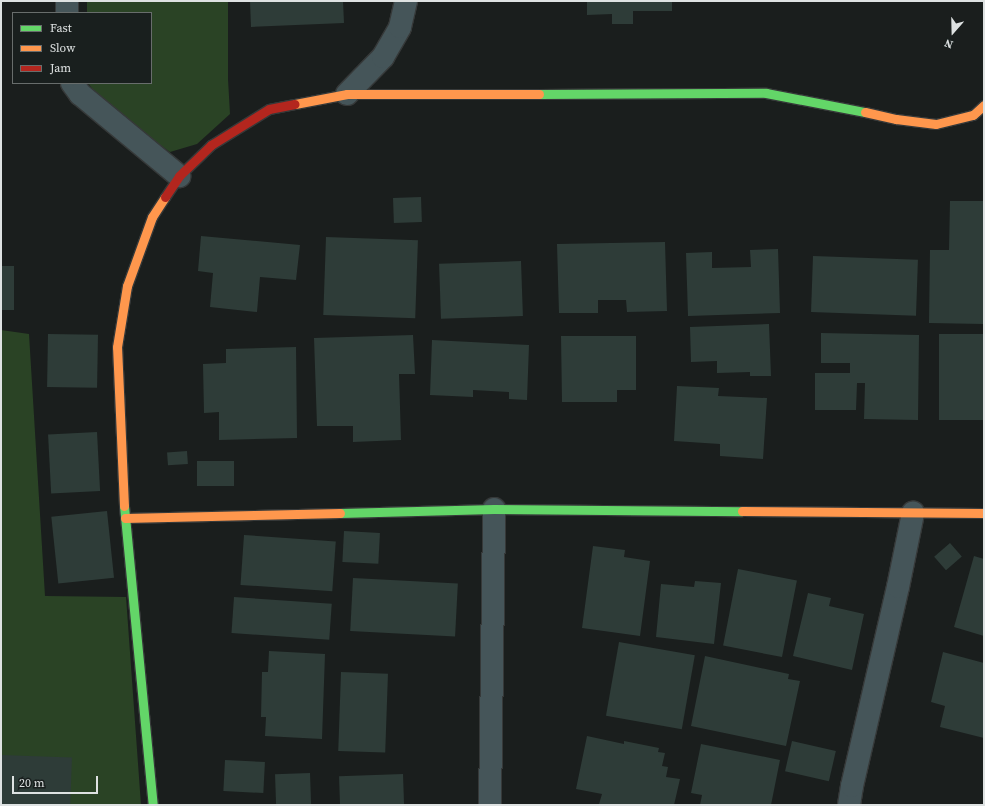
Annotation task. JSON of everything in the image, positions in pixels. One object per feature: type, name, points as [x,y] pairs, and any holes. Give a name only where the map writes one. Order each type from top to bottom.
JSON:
[{"type":"street","points":[[67,1],[67,12]]},
{"type":"street","points":[[347,94],[383,57],[400,27],[406,1]]},
{"type":"street","points":[[73,84],[80,94],[179,176]]},
{"type":"street","points":[[153,805],[125,518],[117,348],[127,286],[152,217],[179,176],[212,145],[269,109],[347,94],[766,92],[850,108],[896,120],[936,124],[973,115],[984,105]]},
{"type":"street","points":[[125,518],[494,509],[984,513]]},
{"type":"street","points":[[490,805],[494,509]]},
{"type":"street","points":[[849,805],[913,513]]},
{"type":"green space","points":[[87,1],[228,1],[228,79],[230,114],[197,144],[170,152],[106,107],[89,84],[152,84],[152,12],[87,12]]},
{"type":"green space","points":[[1,330],[29,334],[45,596],[126,597],[141,805],[1,805]]},
{"type":"building","points":[[250,1],[343,1],[344,23],[251,27]]},
{"type":"building","points":[[587,1],[672,1],[672,11],[633,11],[633,24],[612,24],[612,14],[587,15]]},
{"type":"building","points":[[421,197],[422,222],[394,223],[393,198]]},
{"type":"building","points":[[950,201],[984,201],[984,324],[929,323],[930,250],[949,250]]},
{"type":"building","points":[[201,236],[300,245],[296,280],[260,277],[257,312],[210,307],[213,273],[198,271]]},
{"type":"building","points":[[326,237],[418,240],[415,318],[323,315]]},
{"type":"building","points":[[665,242],[667,311],[627,312],[626,300],[598,300],[598,313],[559,313],[557,244]]},
{"type":"building","points":[[778,249],[780,313],[688,316],[686,253],[712,252],[712,268],[751,267],[750,250]]},
{"type":"building","points":[[813,256],[918,260],[916,316],[811,312]]},
{"type":"building","points":[[521,261],[523,316],[441,319],[439,264]]},
{"type":"building","points":[[1,266],[14,266],[14,310],[1,310]]},
{"type":"building","points":[[769,324],[771,376],[750,376],[750,372],[717,373],[717,361],[691,362],[690,327]]},
{"type":"building","points":[[821,333],[919,335],[918,420],[864,419],[865,383],[857,383],[856,410],[815,410],[815,373],[850,373],[850,363],[821,363]]},
{"type":"building","points":[[48,334],[98,335],[97,388],[47,387]]},
{"type":"building","points":[[939,334],[984,334],[984,420],[939,420]]},
{"type":"building","points":[[413,335],[415,374],[399,374],[401,440],[353,442],[353,426],[317,426],[314,338]]},
{"type":"building","points":[[561,336],[636,336],[636,390],[617,390],[617,402],[562,402]]},
{"type":"building","points":[[432,340],[529,345],[527,400],[509,399],[509,392],[473,390],[473,397],[430,395]]},
{"type":"building","points":[[296,347],[297,438],[219,440],[219,412],[204,413],[203,364],[226,363],[226,349]]},
{"type":"building","points":[[677,386],[719,388],[718,396],[767,398],[763,459],[720,456],[720,444],[674,441]]},
{"type":"building","points":[[97,432],[100,491],[51,493],[48,435]]},
{"type":"building","points":[[187,451],[188,464],[168,465],[167,452]]},
{"type":"building","points":[[197,461],[234,461],[234,486],[197,486]]},
{"type":"building","points":[[107,511],[114,578],[58,583],[51,517]]},
{"type":"building","points":[[344,531],[380,533],[378,564],[342,562]]},
{"type":"building","points":[[244,535],[336,541],[332,591],[241,585]]},
{"type":"building","points":[[950,543],[962,557],[946,570],[934,557]]},
{"type":"building","points":[[593,546],[625,550],[624,557],[650,561],[640,636],[582,628]]},
{"type":"building","points":[[974,556],[984,559],[984,636],[954,627]]},
{"type":"building","points":[[738,569],[797,580],[782,657],[723,646]]},
{"type":"building","points":[[353,578],[458,583],[455,636],[350,631]]},
{"type":"building","points":[[695,581],[721,583],[714,644],[656,637],[661,584],[694,587]]},
{"type":"building","points":[[808,593],[831,598],[829,606],[864,614],[852,670],[793,656]]},
{"type":"building","points":[[234,597],[332,604],[329,640],[231,633]]},
{"type":"building","points":[[619,642],[695,655],[682,729],[606,716]]},
{"type":"building","points":[[269,651],[325,654],[322,739],[265,736],[266,717],[261,717],[262,672],[268,672]]},
{"type":"building","points":[[943,652],[984,663],[984,738],[940,727],[945,706],[931,702]]},
{"type":"building","points":[[705,656],[789,674],[788,679],[800,681],[786,746],[691,726]]},
{"type":"building","points":[[341,672],[388,674],[385,753],[338,751]]},
{"type":"building","points":[[587,736],[624,744],[624,741],[659,748],[658,752],[665,753],[662,766],[668,767],[666,777],[680,779],[674,805],[603,805],[599,804],[602,794],[576,789]]},
{"type":"building","points":[[792,741],[836,751],[829,781],[785,771]]},
{"type":"building","points":[[701,744],[780,760],[771,805],[700,805],[702,795],[691,793]]},
{"type":"building","points":[[1,755],[72,757],[70,805],[1,805]]},
{"type":"building","points":[[225,760],[265,762],[263,793],[223,791]]},
{"type":"building","points":[[310,773],[311,805],[276,805],[275,774]]},
{"type":"building","points":[[403,774],[404,805],[340,805],[339,776]]},
{"type":"traffic: fast","points":[[539,94],[766,93],[865,112]]},
{"type":"traffic: fast","points":[[124,506],[153,805]]},
{"type":"traffic: fast","points":[[340,513],[494,509],[742,511]]},
{"type":"traffic: slow","points":[[295,104],[347,94],[539,94]]},
{"type":"traffic: slow","points":[[865,112],[896,119],[936,124],[973,115],[984,105]]},
{"type":"traffic: slow","points":[[124,506],[117,347],[127,286],[152,217],[165,197]]},
{"type":"traffic: slow","points":[[742,511],[984,513]]},
{"type":"traffic: slow","points":[[125,518],[340,513]]},
{"type":"traffic: jam","points":[[165,197],[179,176],[211,145],[269,109],[295,104]]}]
